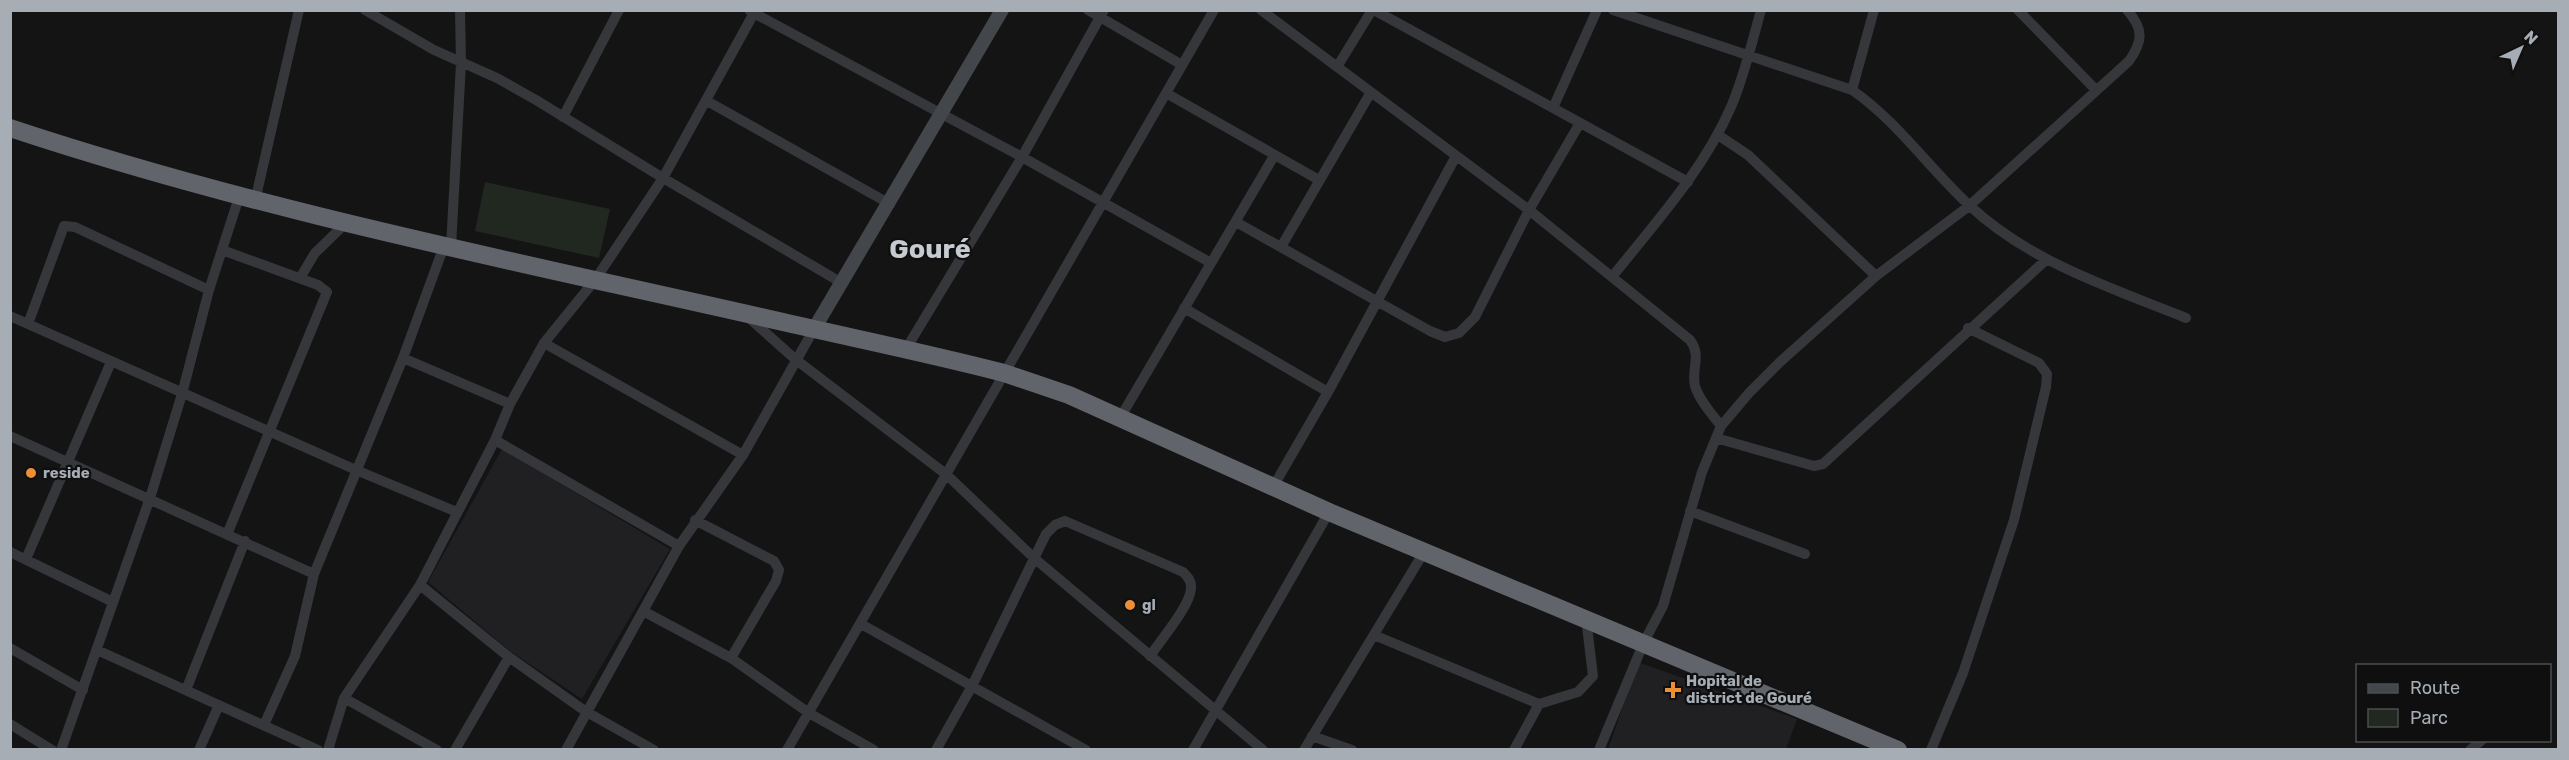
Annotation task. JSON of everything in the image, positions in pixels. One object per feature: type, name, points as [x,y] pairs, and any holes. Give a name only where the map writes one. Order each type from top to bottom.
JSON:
[{"type":"highway","points":[[10,128],[122,165],[247,199],[447,247],[743,312],[1004,373],[1069,394],[1329,512],[1898,750]]},
{"type":"main road","points":[[814,329],[890,204],[1002,10]]},
{"type":"street","points":[[61,750],[150,498],[222,250],[247,199],[298,10]]},
{"type":"street","points":[[365,10],[461,63],[497,78],[842,282]]},
{"type":"street","points":[[264,724],[295,656],[314,574],[447,247],[461,63],[460,10]]},
{"type":"street","points":[[563,117],[619,10]]},
{"type":"street","points":[[1088,10],[1102,14],[1182,65]]},
{"type":"street","points":[[787,750],[1214,10]]},
{"type":"street","points":[[1261,10],[1529,210],[1612,276],[1695,347],[1696,390],[1721,426]]},
{"type":"street","points":[[1337,68],[1373,10],[1688,182]]},
{"type":"street","points":[[1553,108],[1597,10]]},
{"type":"street","points":[[1613,10],[1852,90],[1866,100],[1901,134],[1969,206],[2008,235],[2047,259],[2186,318]]},
{"type":"street","points":[[1612,276],[1688,182],[1718,135],[1732,106],[1761,10]]},
{"type":"street","points":[[1852,90],[1874,10]]},
{"type":"street","points":[[2018,10],[2096,90]]},
{"type":"street","points":[[1599,750],[1644,642],[1663,606],[1690,511],[1721,426],[1780,362],[1876,276],[1969,206],[2129,61],[2139,47],[2142,36],[2137,22],[2127,10]]},
{"type":"street","points":[[328,750],[344,698],[420,585],[495,440],[510,404],[544,344],[595,280],[663,178],[707,101],[752,12],[1022,157],[1210,263]]},
{"type":"street","points":[[906,350],[1022,157],[1102,14]]},
{"type":"street","points":[[1281,247],[1371,92]]},
{"type":"street","points":[[1166,93],[1319,180]]},
{"type":"street","points":[[707,101],[890,204]]},
{"type":"street","points":[[1236,222],[1430,331],[1445,337],[1459,333],[1475,317],[1529,210],[1580,123]]},
{"type":"street","points":[[1718,135],[1748,155],[1876,276]]},
{"type":"street","points":[[1120,418],[1274,156]]},
{"type":"street","points":[[1273,487],[1328,392],[1456,156]]},
{"type":"street","points":[[300,278],[315,253],[347,222]]},
{"type":"street","points":[[28,324],[63,226],[75,227],[209,290]]},
{"type":"street","points":[[222,250],[300,278],[327,292],[228,532]]},
{"type":"street","points":[[1716,438],[1814,466],[1823,464],[1968,328],[2047,259]]},
{"type":"street","points":[[948,279],[960,285]]},
{"type":"street","points":[[1184,308],[1328,392]]},
{"type":"street","points":[[743,312],[795,359],[947,475],[1034,558],[1263,750]]},
{"type":"street","points":[[10,316],[182,394],[457,512]]},
{"type":"street","points":[[1931,750],[1963,673],[2014,520],[2046,387],[2047,374],[2039,363],[1968,328]]},
{"type":"street","points":[[566,750],[585,711],[679,546],[695,520],[743,455],[795,359],[814,329]]},
{"type":"street","points":[[544,344],[743,455]]},
{"type":"street","points":[[403,358],[510,404]]},
{"type":"street","points":[[26,559],[111,362]]},
{"type":"street","points":[[10,435],[228,532],[314,574]]},
{"type":"street","points":[[495,440],[679,546]]},
{"type":"street","points":[[1690,511],[1805,554]]},
{"type":"street","points":[[1193,750],[1329,512]]},
{"type":"street","points":[[695,520],[774,561],[779,570],[776,581],[731,658]]},
{"type":"street","points":[[936,750],[972,686],[1046,534],[1055,525],[1065,521],[1183,572],[1189,578],[1192,588],[1187,601],[1150,657]]},
{"type":"street","points":[[186,690],[244,541]]},
{"type":"street","points":[[10,552],[113,602]]},
{"type":"street","points":[[1304,750],[1424,552]]},
{"type":"street","points":[[420,585],[509,657],[585,711],[654,750]]},
{"type":"street","points":[[643,611],[731,658],[810,713],[874,750]]},
{"type":"street","points":[[1374,635],[1539,704],[1578,692],[1593,676],[1586,618]]},
{"type":"street","points":[[861,624],[1082,749]]},
{"type":"street","points":[[10,648],[83,690]]},
{"type":"street","points":[[97,650],[318,750]]},
{"type":"street","points":[[455,750],[509,657]]},
{"type":"street","points":[[344,698],[437,750]]},
{"type":"street","points":[[1514,750],[1539,704]]},
{"type":"street","points":[[199,750],[219,705]]},
{"type":"street","points":[[10,723],[52,750]]},
{"type":"street","points":[[1312,736],[1352,750]]},
{"type":"shaded area","points":[[502,449],[670,549],[582,699],[510,651],[428,582]]},
{"type":"shaded area","name":"Hopital de district de Gouré","points":[[1638,662],[1797,719],[1786,749],[1608,750]]},
{"type":"green space","points":[[485,182],[610,209],[599,258],[475,231]]},
{"type":"place","name":"reside","points":[[31,473]]},
{"type":"place","name":"gl","points":[[1130,605]]},
{"type":"place","name":"Hopital de district de Gouré","points":[[1673,690]]},
{"type":"district","name":"Gouré","points":[[930,249]]}]
